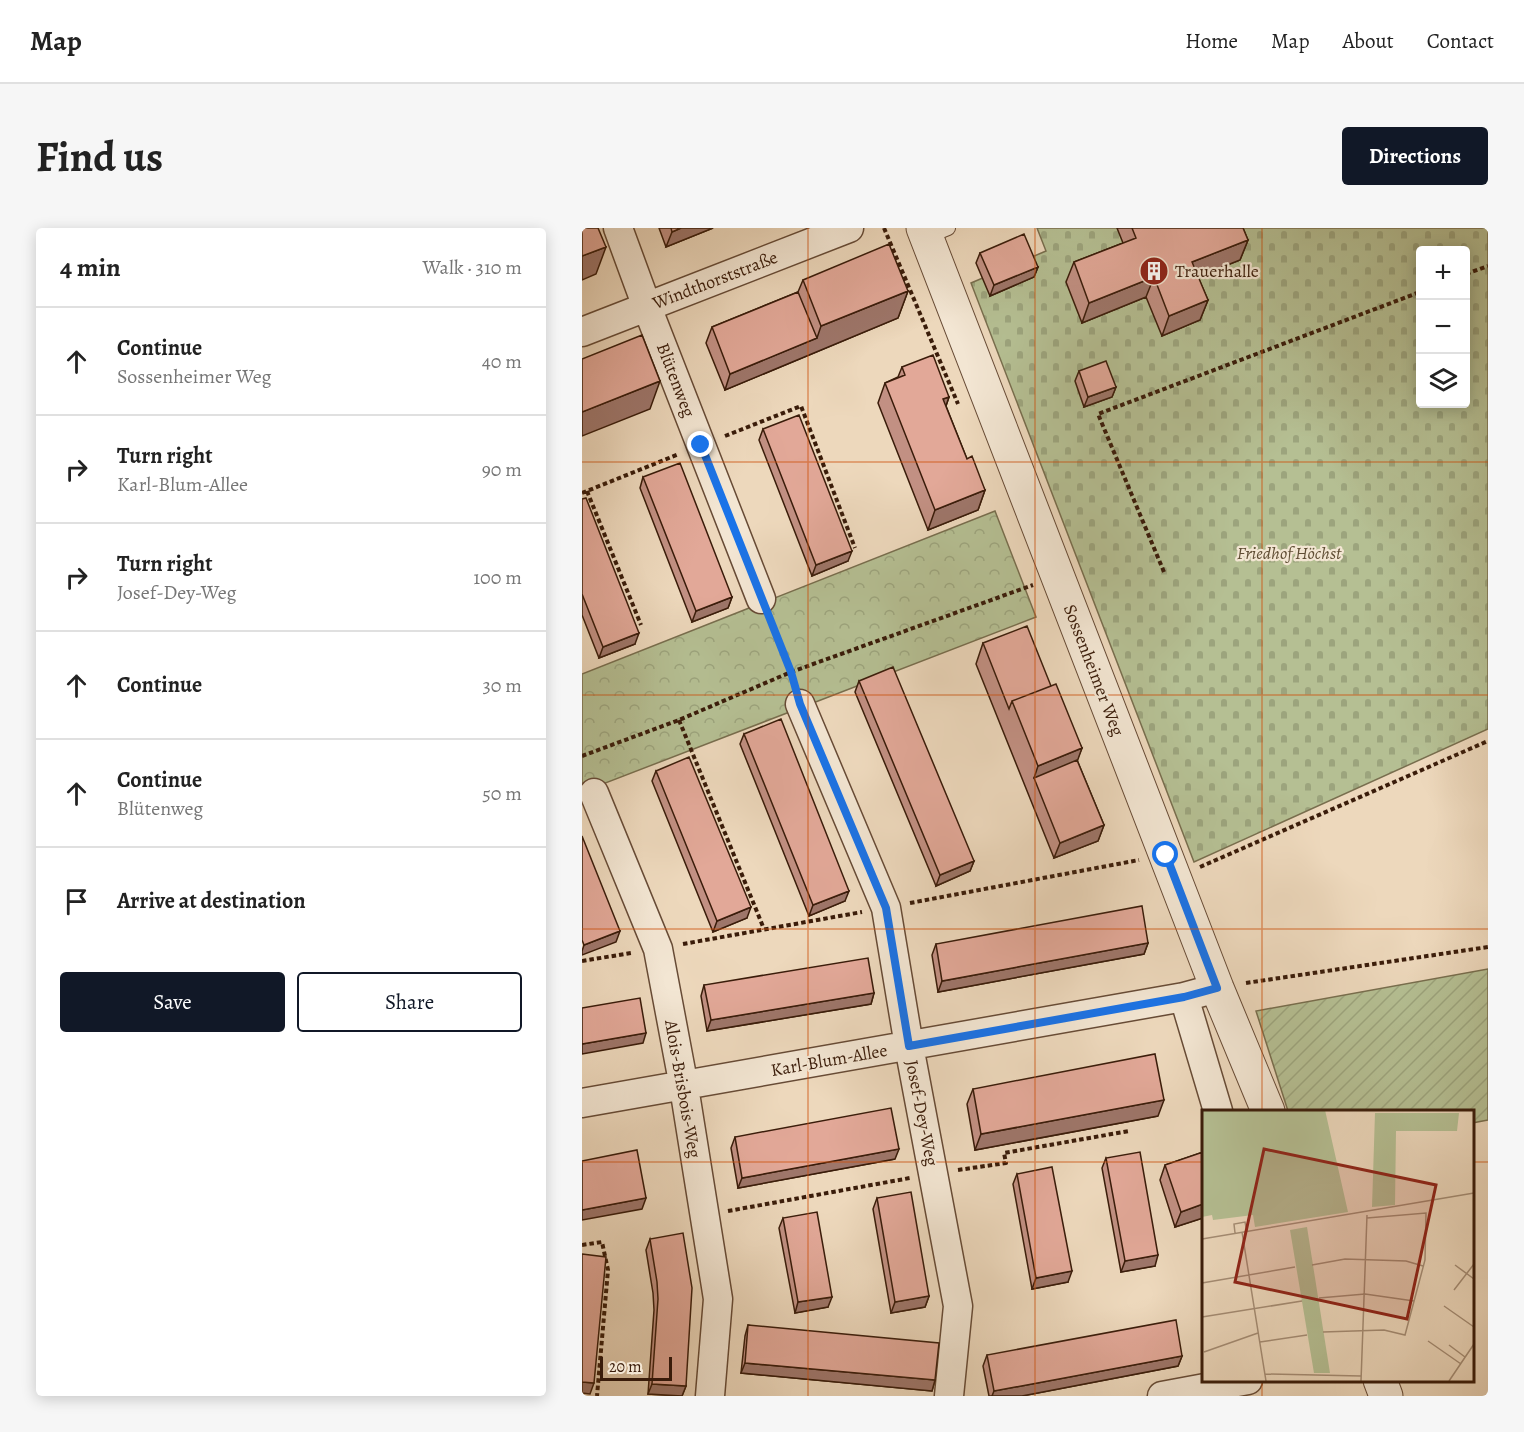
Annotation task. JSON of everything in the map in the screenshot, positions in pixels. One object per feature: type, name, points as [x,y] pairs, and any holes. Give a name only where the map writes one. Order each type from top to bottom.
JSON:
[{"type":"street","name":"Blütenweg","points":[[618,228],[761,598]]},
{"type":"street","name":"Windthorststraße","points":[[582,332],[849,228]]},
{"type":"street","name":"Sossenheimer Weg","points":[[933,231],[1217,988],[1268,1110]]},
{"type":"street","name":"Josef-Dey-Weg","points":[[800,704],[886,908],[909,1046],[958,1306],[949,1396]]},
{"type":"street","name":"Alois-Brisbois-Weg","points":[[594,793],[658,949],[684,1087],[718,1299],[710,1396]]},
{"type":"street","name":"Karl-Blum-Allee","points":[[582,1103],[684,1087],[1184,997],[1217,988]]},
{"type":"street","points":[[1184,997],[1218,1110]]},
{"type":"street","points":[[1162,1396],[1243,1381]]},
{"type":"street","points":[[1380,1381],[1386,1396]]},
{"type":"path","points":[[1470,273],[1488,266]]},
{"type":"path","points":[[1164,572],[1098,414],[1416,294]]},
{"type":"path","points":[[641,625],[584,492],[801,406],[855,548]]},
{"type":"path","points":[[582,756],[679,720],[791,672],[1034,584]]},
{"type":"path","points":[[761,598],[791,672],[800,704]]},
{"type":"path","points":[[679,720],[764,929]]},
{"type":"path","points":[[1176,878],[1488,741]]},
{"type":"path","points":[[1217,988],[1488,946]]},
{"type":"path","points":[[582,1245],[602,1242],[608,1270],[597,1396]]},
{"type":"green space","name":"Friedhof Höchst","points":[[1037,228],[1488,228],[1488,729],[1194,862],[971,283],[1046,251]]},
{"type":"green space","points":[[995,511],[1036,617],[582,792],[582,674]]},
{"type":"green space","points":[[1488,969],[1488,1120],[1473,1123],[1473,1110],[1288,1110],[1256,1011]]},
{"type":"building","points":[[582,228],[598,228],[606,247],[582,256]]},
{"type":"building","name":"Trauerhalle","points":[[1132,228],[1243,228],[1248,240],[1192,262],[1208,300],[1169,316],[1154,277],[1089,303],[1074,262],[1136,238]]},
{"type":"building","points":[[1024,234],[1038,267],[994,285],[980,253]]},
{"type":"building","points":[[889,244],[908,291],[821,326],[803,280]]},
{"type":"building","points":[[798,292],[817,338],[730,374],[712,327]]},
{"type":"building","points":[[642,335],[660,381],[582,412],[582,359]]},
{"type":"building","points":[[933,355],[949,397],[943,399],[967,459],[972,456],[985,490],[935,510],[885,383],[905,375],[902,367]]},
{"type":"building","points":[[1106,361],[1116,387],[1088,397],[1079,371]]},
{"type":"building","points":[[799,415],[852,551],[816,565],[763,429]]},
{"type":"building","points":[[680,463],[732,597],[696,611],[643,477]]},
{"type":"building","points":[[586,498],[639,633],[603,647],[582,594],[582,499]]},
{"type":"building","points":[[1027,626],[1051,686],[1012,701],[1009,709],[983,643]]},
{"type":"building","points":[[893,667],[974,861],[940,875],[859,681]]},
{"type":"building","points":[[1056,684],[1082,748],[1038,766],[1012,701]]},
{"type":"building","points":[[781,719],[849,891],[813,905],[744,734]]},
{"type":"building","points":[[689,757],[751,907],[717,921],[656,771]]},
{"type":"building","points":[[1077,760],[1104,825],[1060,843],[1034,778]]},
{"type":"building","points":[[582,836],[620,931],[584,945],[582,940]]},
{"type":"building","points":[[1142,906],[1148,943],[942,981],[936,944]]},
{"type":"building","points":[[868,958],[874,993],[711,1020],[704,985]]},
{"type":"building","points":[[640,998],[646,1033],[582,1044],[582,1008]]},
{"type":"building","points":[[1155,1054],[1164,1100],[981,1134],[973,1089]]},
{"type":"building","points":[[891,1108],[899,1149],[742,1178],[735,1137]]},
{"type":"building","points":[[637,1150],[646,1198],[582,1210],[582,1161]]},
{"type":"building","points":[[1140,1152],[1158,1255],[1125,1261],[1106,1158]]},
{"type":"building","points":[[1202,1152],[1202,1204],[1181,1212],[1165,1165]]},
{"type":"building","points":[[1052,1167],[1072,1271],[1036,1278],[1017,1174]]},
{"type":"building","points":[[911,1192],[929,1296],[895,1302],[877,1198]]},
{"type":"building","points":[[817,1212],[832,1297],[798,1302],[783,1218]]},
{"type":"building","points":[[683,1233],[692,1288],[686,1386],[652,1384],[658,1299],[650,1239]]},
{"type":"building","points":[[582,1254],[606,1257],[594,1383],[582,1382]]},
{"type":"building","points":[[1176,1320],[1182,1356],[994,1391],[987,1355]]},
{"type":"building","points":[[748,1325],[939,1343],[935,1380],[745,1363]]},
{"type":"place","name":"Trauerhalle","points":[[1154,271]]},
{"type":"route","points":[[701,445],[791,672],[800,704],[886,908],[909,1046],[1184,997],[1217,988],[1166,855]]}]
